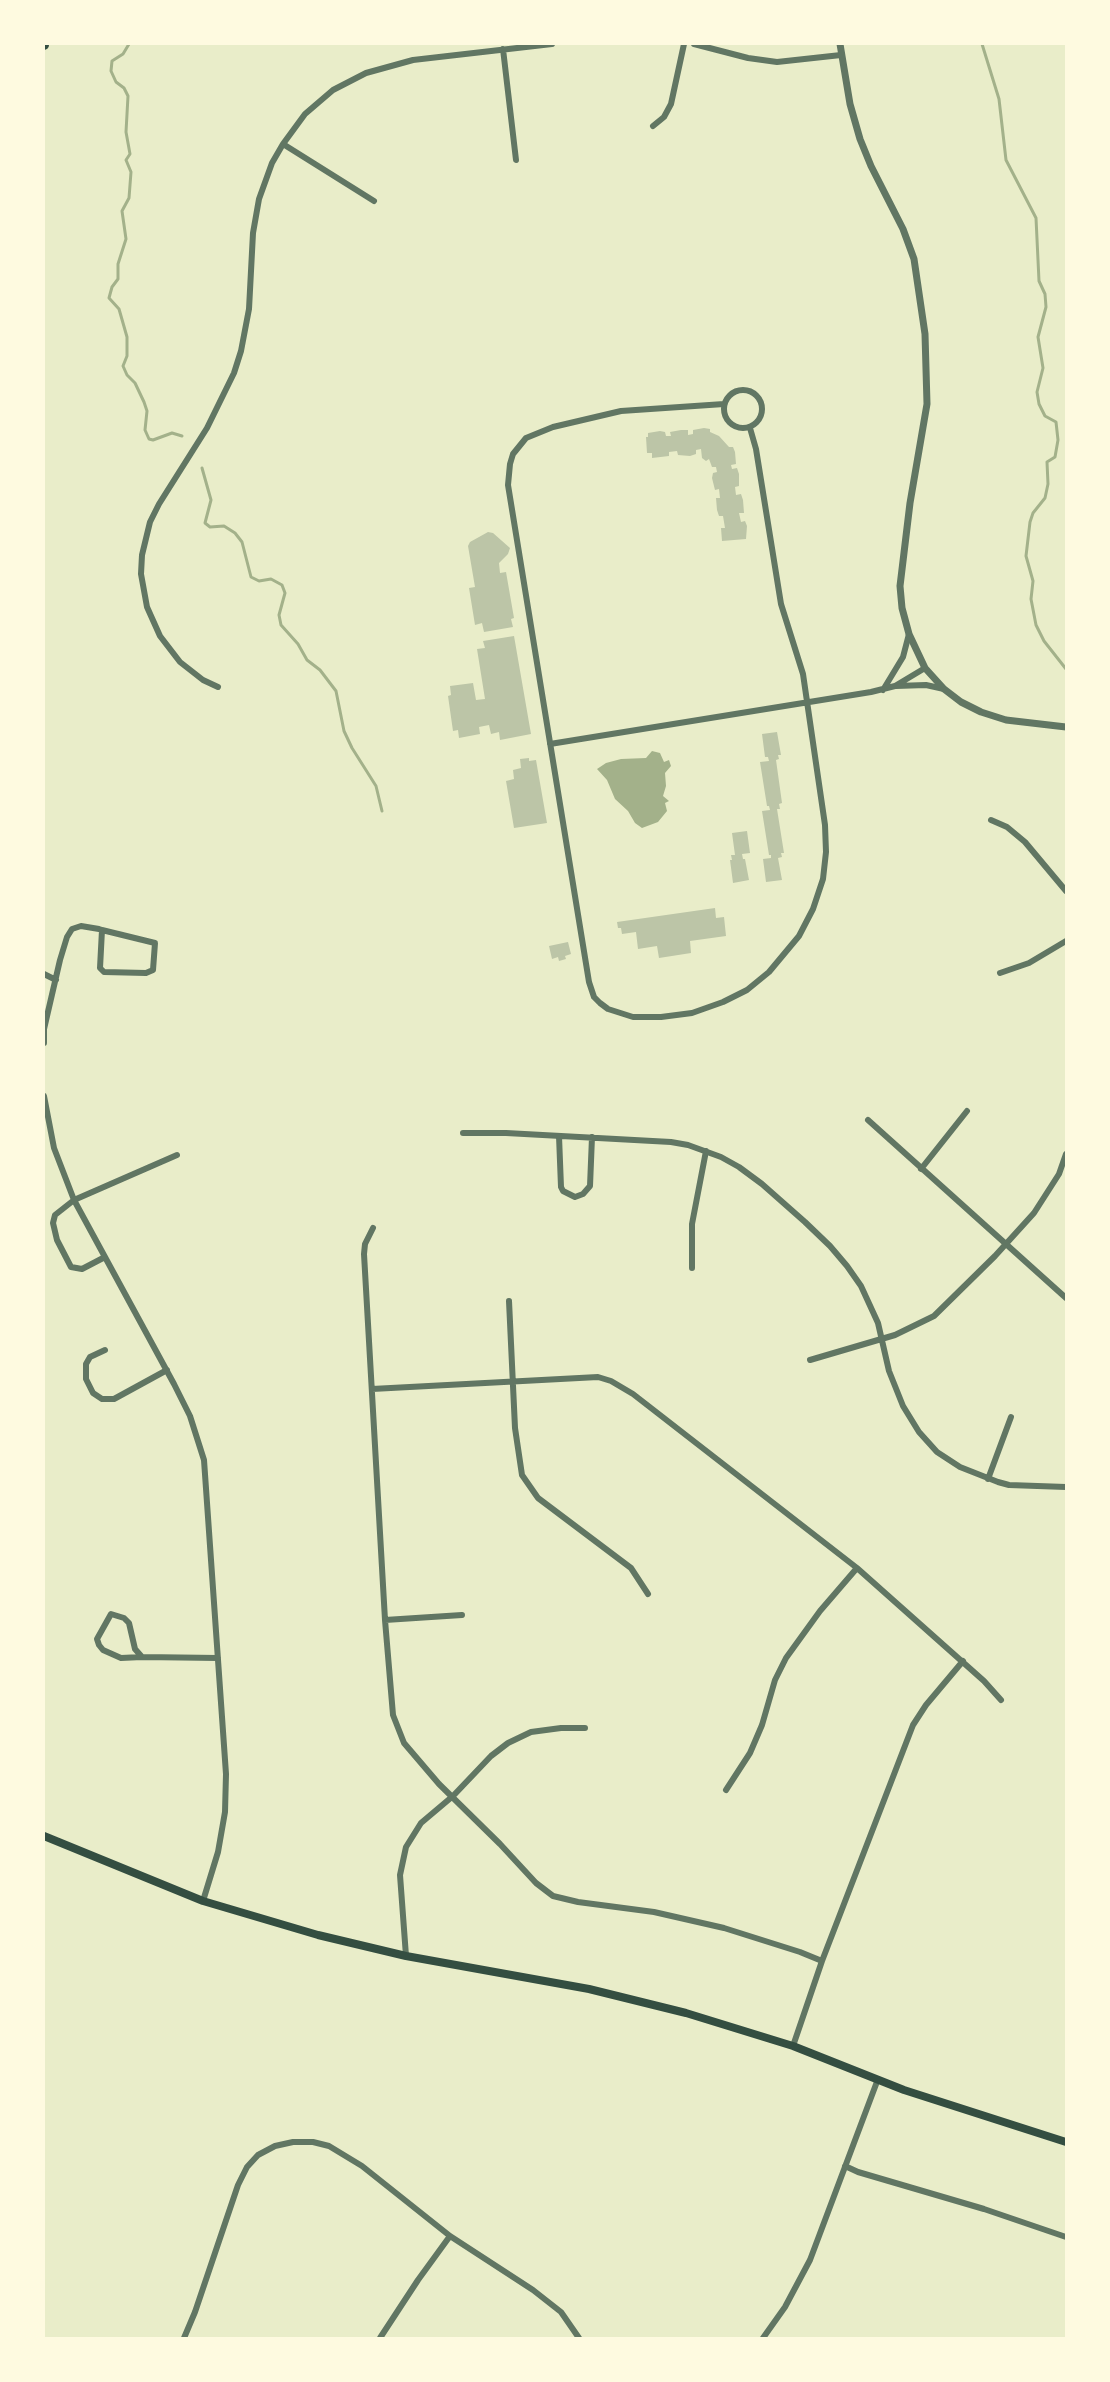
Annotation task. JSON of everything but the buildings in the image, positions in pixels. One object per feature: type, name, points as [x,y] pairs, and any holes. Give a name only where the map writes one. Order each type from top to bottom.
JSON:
[{"type":"main road","points":[[44,1836],[203,1901],[318,1935],[406,1956],[589,1989],[686,2013],[793,2046],[904,2091],[1066,2142]]},
{"type":"street","points":[[218,687],[190,671],[169,650],[160,636],[147,607],[141,574],[142,555],[150,522],[159,504],[207,428],[234,373],[249,309],[254,233],[259,199],[272,163],[302,118],[319,101],[350,80],[366,73],[405,62],[552,44]]},
{"type":"street","points":[[653,126],[664,117],[671,104],[684,44]]},
{"type":"street","points":[[694,44],[748,58],[777,62],[842,55]]},
{"type":"street","points":[[840,44],[850,104],[860,139],[911,250],[925,334],[927,404],[910,503],[900,586],[902,608],[909,634],[925,668],[944,689],[970,708],[993,716],[1066,727]]},
{"type":"street","points":[[502,49],[516,160]]},
{"type":"street","points":[[283,144],[374,201]]},
{"type":"street","points":[[744,390],[756,395],[760,400],[762,413],[756,424],[750,428],[738,429],[728,422],[723,410],[724,404],[727,398],[744,390]]},
{"type":"street","points":[[724,404],[637,409],[600,415],[534,433],[526,438],[513,454],[510,464],[508,485],[589,982],[594,996],[608,1009],[633,1017],[676,1015],[723,1002],[769,972],[791,947],[813,909],[825,865],[826,839],[800,662],[781,604],[756,449],[750,428]]},
{"type":"street","points":[[883,690],[903,657],[909,634]]},
{"type":"street","points":[[550,744],[883,690],[895,686],[925,668]]},
{"type":"street","points":[[895,686],[926,685],[944,689]]},
{"type":"street","points":[[991,820],[1007,828],[1025,842],[1066,891]]},
{"type":"street","points":[[44,1042],[46,1019],[67,937],[72,929],[81,926],[102,930],[155,942],[153,970],[146,973],[104,972],[100,968],[102,930]]},
{"type":"street","points":[[1000,973],[1029,963],[1066,940]]},
{"type":"street","points":[[44,974],[56,980]]},
{"type":"street","points":[[44,1096],[54,1148],[74,1200],[167,1370],[190,1416],[204,1460],[226,1774],[225,1812],[218,1852],[203,1901]]},
{"type":"street","points":[[921,1169],[967,1111]]},
{"type":"street","points":[[868,1120],[1007,1243],[1066,1299]]},
{"type":"street","points":[[464,1133],[671,1142],[722,1157],[762,1184],[830,1246],[861,1287],[878,1323],[896,1390],[919,1432],[948,1460],[988,1479],[1009,1485],[1066,1487]]},
{"type":"street","points":[[559,1136],[561,1187],[563,1191],[575,1197],[590,1186],[592,1137]]},
{"type":"street","points":[[692,1268],[692,1224],[706,1151]]},
{"type":"street","points":[[810,1360],[911,1329],[934,1316],[1034,1213],[1048,1193],[1066,1154]]},
{"type":"street","points":[[105,1257],[90,1266],[77,1270],[71,1268],[62,1253],[53,1223],[55,1215],[74,1200],[177,1155]]},
{"type":"street","points":[[373,1228],[365,1244],[364,1254],[390,1693],[397,1730],[417,1759],[536,1883],[553,1896],[578,1902],[654,1912],[724,1928],[822,1961]]},
{"type":"street","points":[[510,1301],[512,1381],[522,1475],[538,1498],[632,1568],[648,1594]]},
{"type":"street","points":[[105,1350],[96,1353],[88,1360],[86,1372],[86,1379],[93,1393],[102,1399],[114,1399],[167,1370]]},
{"type":"street","points":[[372,1389],[598,1377],[622,1386],[857,1568],[963,1661],[1001,1700]]},
{"type":"street","points":[[988,1479],[1011,1417]]},
{"type":"street","points":[[726,1790],[750,1753],[762,1725],[775,1680],[786,1658],[820,1611],[857,1568]]},
{"type":"street","points":[[142,1657],[135,1649],[129,1623],[124,1618],[111,1614],[97,1638],[103,1650],[121,1658],[218,1658]]},
{"type":"street","points":[[385,1620],[462,1615]]},
{"type":"street","points":[[793,2046],[822,1961],[913,1725],[926,1705],[963,1661]]},
{"type":"street","points":[[406,1956],[400,1875],[402,1858],[421,1823],[453,1796],[491,1756],[519,1737],[545,1730],[585,1728]]},
{"type":"street","points":[[763,2338],[785,2307],[810,2260],[878,2079]]},
{"type":"street","points":[[184,2338],[238,2185],[247,2167],[258,2155],[275,2146],[293,2142],[313,2142],[329,2146],[362,2166],[450,2236],[561,2312],[579,2338]]},
{"type":"street","points":[[845,2166],[1066,2237]]},
{"type":"street","points":[[380,2338],[450,2236]]},
{"type":"shaded area","points":[[652,751],[660,753],[664,762],[669,760],[671,766],[665,773],[666,786],[663,796],[669,801],[665,803],[667,811],[658,822],[642,828],[615,799],[607,780],[597,769],[606,763],[621,759],[646,758]]},
{"type":"waterway","points":[[129,44],[123,54],[112,61],[111,71],[116,82],[124,88],[128,96],[126,132],[130,154],[126,160],[131,172],[129,198],[122,211],[126,239],[118,264],[118,279],[112,287],[109,298],[119,309],[127,337],[127,356],[123,366],[144,402],[147,411],[145,430],[149,439],[153,440],[172,433],[182,436]]},
{"type":"waterway","points":[[982,44],[999,99],[1006,160],[1036,218],[1039,281],[1045,294],[1046,307],[1038,337],[1043,368],[1037,392],[1039,404],[1045,416],[1056,422],[1058,440],[1055,457],[1047,462],[1048,484],[1045,498],[1033,513],[1030,522],[1026,556],[1033,581],[1031,599],[1036,625],[1044,641],[1066,669]]},
{"type":"waterway","points":[[202,468],[211,500],[205,523],[210,527],[224,526],[235,533],[242,542],[251,577],[259,581],[271,579],[282,585],[285,593],[279,615],[281,625],[298,644],[307,660],[320,670],[336,691],[344,731],[376,786],[382,811]]}]
